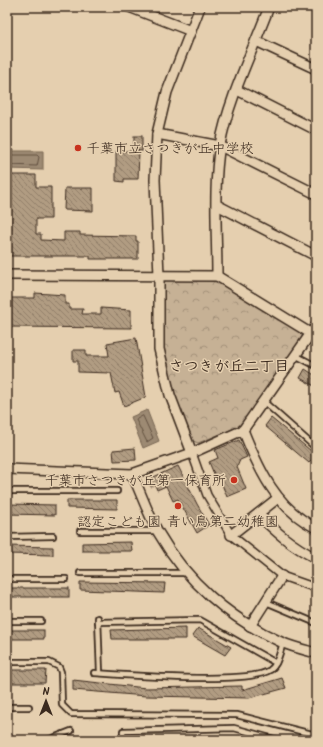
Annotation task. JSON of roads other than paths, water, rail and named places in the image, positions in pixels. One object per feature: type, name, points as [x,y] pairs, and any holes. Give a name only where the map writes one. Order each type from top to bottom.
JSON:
[{"type":"street","points":[[129,7],[190,32]]},
{"type":"street","points":[[200,7],[167,92],[157,134],[155,180],[159,276],[158,324],[161,360],[170,395],[207,495],[231,535],[282,576],[316,588]]},
{"type":"street","points":[[217,276],[217,205],[220,146],[237,90],[269,7]]},
{"type":"street","points":[[256,41],[316,69]]},
{"type":"street","points":[[237,90],[316,130]]},
{"type":"street","points":[[157,134],[220,146],[316,194]]},
{"type":"street","points":[[217,205],[316,256]]},
{"type":"street","points":[[7,275],[217,276],[310,333]]},
{"type":"street","points":[[7,469],[132,474],[192,453],[243,430],[316,326]]},
{"type":"street","points":[[243,430],[263,477],[278,498],[316,528]]},
{"type":"street","points":[[132,474],[158,531],[187,573],[215,600],[250,626],[283,643],[316,653]]},
{"type":"street","points":[[231,535],[278,498]]},
{"type":"street","points":[[258,514],[280,536],[303,552],[316,558]]},
{"type":"street","points":[[250,626],[282,576]]},
{"type":"lane","points":[[295,355],[316,366]]},
{"type":"lane","points":[[264,401],[316,448]]},
{"type":"lane","points":[[7,491],[117,491]]},
{"type":"lane","points":[[80,531],[158,531]]},
{"type":"lane","points":[[7,536],[53,536]]},
{"type":"lane","points":[[80,573],[187,573]]},
{"type":"lane","points":[[7,579],[66,579]]},
{"type":"lane","points":[[266,602],[316,623]]},
{"type":"lane","points":[[100,673],[98,620],[200,620],[276,663]]},
{"type":"lane","points":[[7,621],[41,621]]},
{"type":"lane","points":[[94,673],[143,677],[244,677],[266,672],[272,669],[276,663],[283,643]]},
{"type":"lane","points":[[7,662],[49,662],[59,667],[61,672],[62,705],[72,714],[237,715],[316,735]]},
{"type":"lane","points":[[7,707],[29,706]]},
{"type":"lane","points":[[123,740],[123,731],[234,728],[278,740]]},
{"type":"lane","points":[[48,740],[72,731]]},
{"type":"water","points":[[9,151],[43,151],[43,170],[8,169]]},
{"type":"water","points":[[147,410],[159,441],[143,448],[131,417]]},
{"type":"place","name":"千葉市立さつきが丘中学校","points":[[78,148]]},
{"type":"place","name":"千葉市さつきが丘第一保育所","points":[[234,480]]},
{"type":"place","name":"認定こども園 青い鳥第二幼稚園","points":[[178,506]]},
{"type":"district","name":"さつきが丘二丁目","points":[[229,366]]}]
